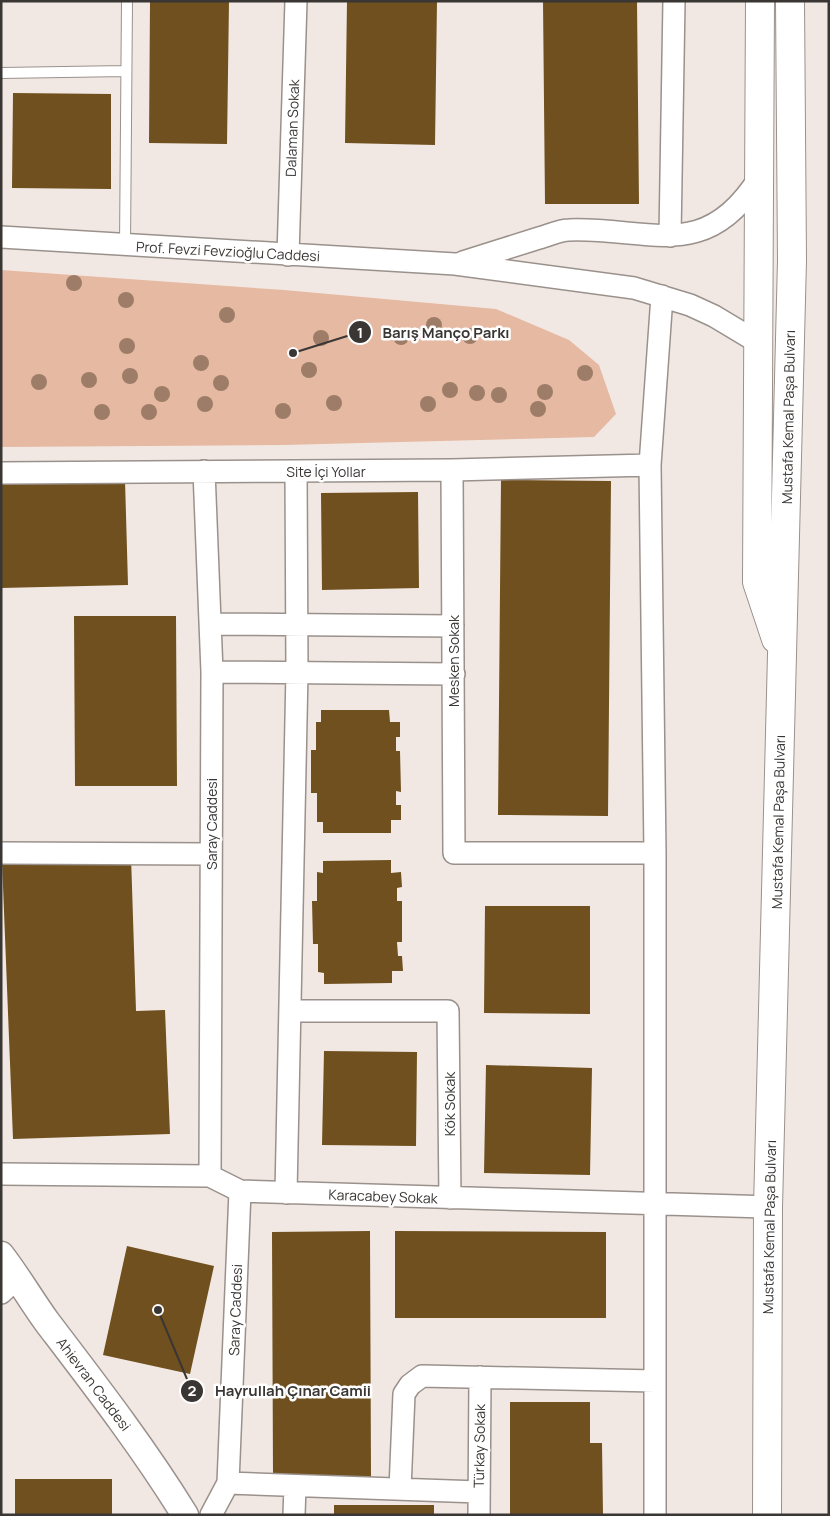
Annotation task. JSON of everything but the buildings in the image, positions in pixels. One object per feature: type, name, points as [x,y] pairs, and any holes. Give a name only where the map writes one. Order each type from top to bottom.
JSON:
[{"type":"highway","points":[[760,1],[757,582],[782,656]]},
{"type":"highway","name":"Mustafa Kemal Paşa Bulvarı","points":[[766,1511],[768,1207],[792,260],[790,1]]},
{"type":"street","name":"Dalaman Sokak","points":[[288,255],[296,1]]},
{"type":"street","points":[[670,236],[674,1]]},
{"type":"street","points":[[456,264],[567,230],[670,236],[689,234],[720,221],[736,209],[749,194],[759,178]]},
{"type":"street","name":"Prof. Fevzi Fevzioğlu Caddesi","points":[[1,237],[456,264],[634,288],[662,296],[714,316],[759,343]]},
{"type":"street","points":[[655,1515],[656,1204],[650,465],[662,296]]},
{"type":"street","name":"Site İçi Yollar","points":[[1,473],[452,470],[650,465]]},
{"type":"street","name":"Mesken Sokak","points":[[452,470],[454,853],[654,853]]},
{"type":"street","name":"Saray Caddesi","points":[[204,471],[212,672],[210,1176]]},
{"type":"street","points":[[286,1193],[297,672],[296,471]]},
{"type":"street","points":[[211,624],[453,626]]},
{"type":"street","points":[[212,672],[454,674]]},
{"type":"street","points":[[1,853],[211,854]]},
{"type":"street","name":"Kök Sokak","points":[[290,1011],[448,1011],[450,1198]]},
{"type":"street","name":"Karacabey Sokak","points":[[1,1174],[210,1176],[240,1191],[768,1207]]},
{"type":"street","name":"Saray Caddesi","points":[[211,1515],[228,1483],[240,1191]]},
{"type":"street","name":"Ahievran Caddesi","points":[[1,1255],[10,1285],[45,1320],[97,1385],[145,1453],[184,1515]]},
{"type":"street","points":[[400,1489],[403,1403],[410,1385],[422,1376],[655,1381]]},
{"type":"street","name":"Türkay Sokak","points":[[479,1515],[480,1377]]},
{"type":"street","points":[[228,1483],[479,1492]]},
{"type":"street","points":[[294,1515],[296,1486]]},
{"type":"lane","points":[[125,245],[127,1]]},
{"type":"lane","points":[[1,73],[126,70]]},
{"type":"shaded area","points":[[1,270],[284,290],[496,309],[569,340],[599,365],[616,414],[594,437],[283,445],[1,447]]},
{"type":"place","name":"Barış Manço Parkı","points":[[293,353]]},
{"type":"place","name":"Hayrullah Çınar Camii","points":[[158,1310]]}]
